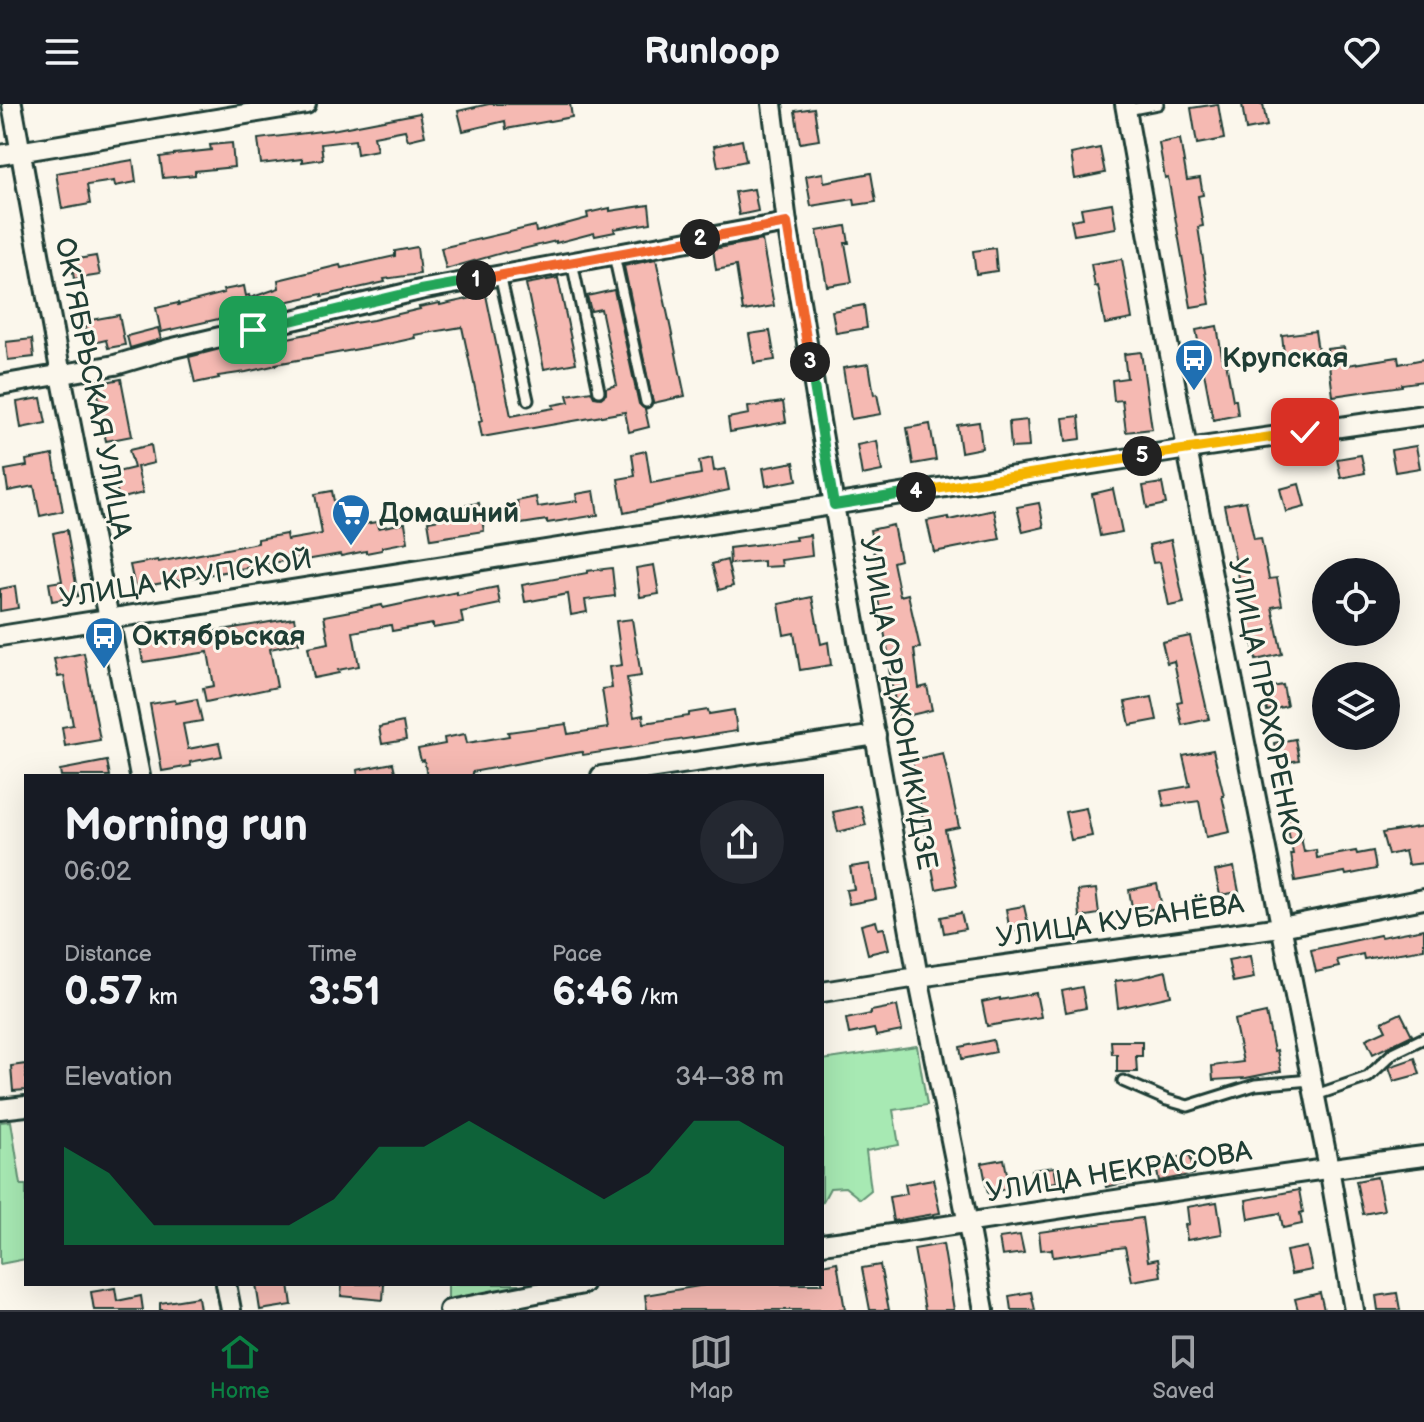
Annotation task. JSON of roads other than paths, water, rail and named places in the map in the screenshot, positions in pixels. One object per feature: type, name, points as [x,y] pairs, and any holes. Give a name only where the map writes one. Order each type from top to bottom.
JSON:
[{"type":"street","name":"ОКТЯБРЬСКАЯ УЛИЦА","points":[[12,104],[61,375],[140,774]]},
{"type":"street","points":[[0,155],[306,104]]},
{"type":"street","name":"УЛИЦА ОРДЖОНИКИДЗЕ","points":[[772,104],[787,223],[834,505],[918,977],[984,1310]]},
{"type":"street","name":"УЛИЦА ПРОХОРЕНКО","points":[[1126,107],[1187,449],[1329,1168],[1354,1310]]},
{"type":"street","points":[[0,385],[115,365],[169,349],[420,290],[787,223]]},
{"type":"street","name":"УЛИЦА КРУПСКОЙ","points":[[0,636],[1187,449],[1424,415]]},
{"type":"street","points":[[614,774],[876,735]]},
{"type":"street","name":"УЛИЦА КУБАНЁВА","points":[[824,992],[1281,927],[1424,899]]},
{"type":"street","points":[[0,1109],[24,1106]]},
{"type":"street","name":"УЛИЦА НЕКРАСОВА","points":[[824,1244],[1424,1156]]},
{"type":"street","points":[[226,1286],[231,1310]]},
{"type":"street","points":[[449,1310],[573,1286]]},
{"type":"lane","points":[[1126,107],[1158,104]]},
{"type":"lane","points":[[614,255],[646,402]]},
{"type":"lane","points":[[572,262],[599,391]]},
{"type":"lane","points":[[500,275],[528,400]]},
{"type":"lane","points":[[1123,1081],[1188,1106],[1255,1085],[1312,1088],[1368,1077],[1393,1053],[1424,1038]]},
{"type":"place","name":"Крупская","points":[[1194,392]]},
{"type":"place","name":"Домашний","points":[[351,547]]},
{"type":"place","name":"Октябрьская","points":[[104,670]]}]
